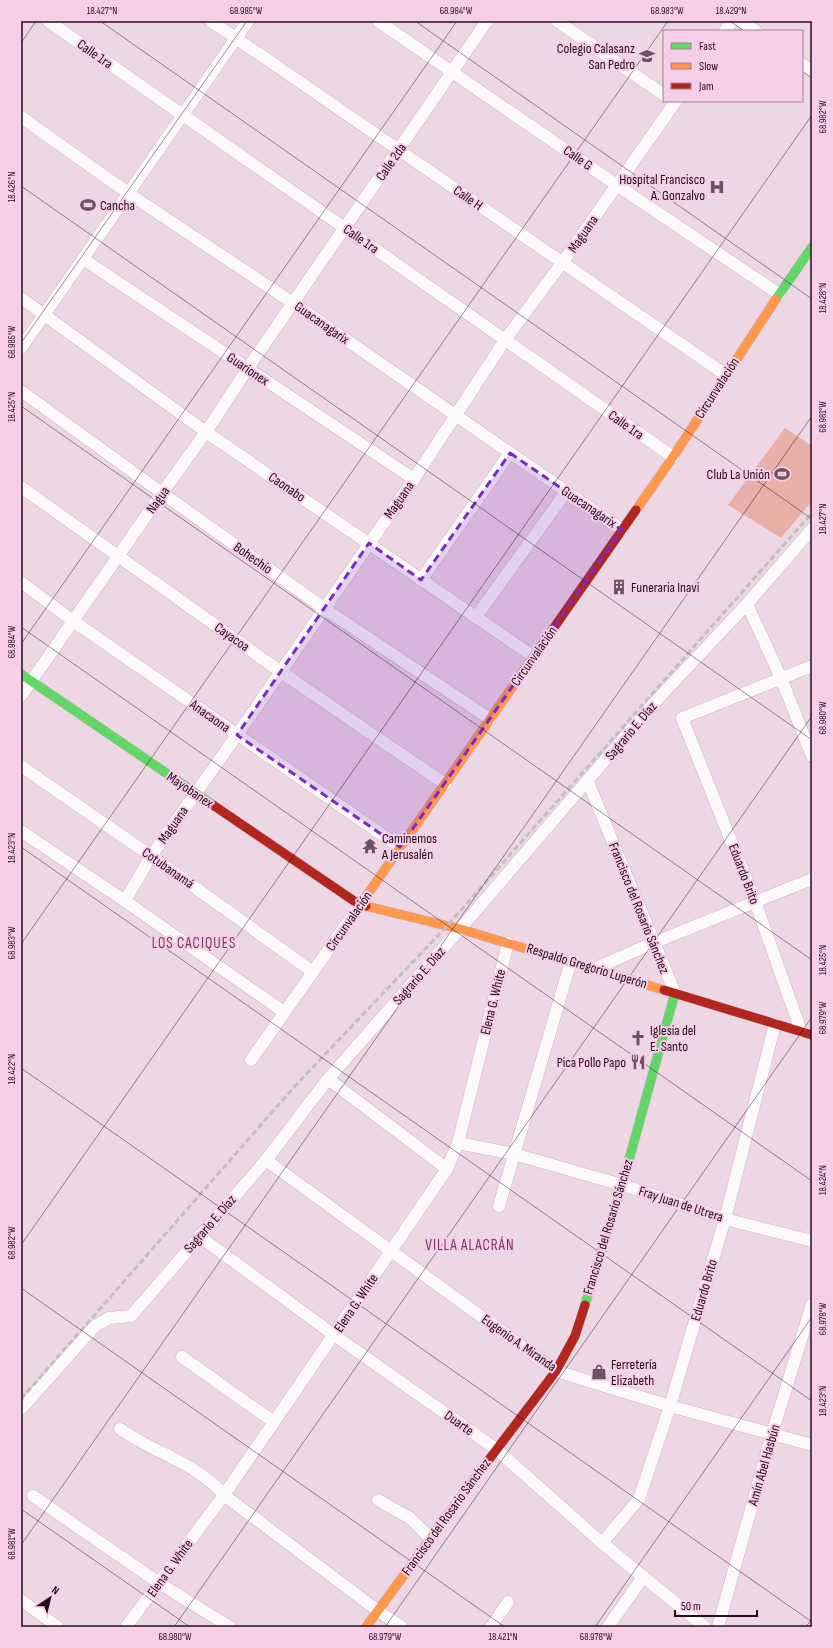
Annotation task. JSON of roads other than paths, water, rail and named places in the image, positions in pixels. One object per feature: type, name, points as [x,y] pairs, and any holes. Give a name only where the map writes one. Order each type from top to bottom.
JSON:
[{"type":"street","name":"Calle 1ra","points":[[48,21],[673,457]]},
{"type":"street","name":"Calle H","points":[[211,21],[726,375]]},
{"type":"street","points":[[21,348],[248,21]]},
{"type":"street","name":"Calle G","points":[[378,21],[618,186],[779,294]]},
{"type":"street","name":"Calle 2da","points":[[293,302],[487,21]]},
{"type":"street","points":[[557,21],[663,94]]},
{"type":"street","points":[[726,30],[732,21]]},
{"type":"street","points":[[741,21],[754,30]]},
{"type":"street","points":[[803,65],[812,71]]},
{"type":"street","name":"Maguana","points":[[125,901],[151,856],[325,609],[414,479],[504,340],[618,186],[674,102]]},
{"type":"street","name":"Guacanagarix","points":[[21,117],[128,193],[293,302],[622,530]]},
{"type":"street","name":"Circunvalación","points":[[251,1060],[673,457],[779,294],[812,247]]},
{"type":"street","name":"Guarionex","points":[[83,259],[414,479]]},
{"type":"street","name":"Caonabo","points":[[21,298],[206,432],[534,657]]},
{"type":"street","name":"Nagua","points":[[21,696],[206,432],[293,302]]},
{"type":"street","name":"Bohechío","points":[[21,391],[162,494],[325,609],[490,719]]},
{"type":"street","points":[[421,580],[510,453]]},
{"type":"street","name":"Cayacoa","points":[[21,488],[281,672],[445,784]]},
{"type":"street","points":[[476,617],[566,492]]},
{"type":"street","name":"Sagrario E. Díaz","points":[[21,1409],[95,1326],[108,1318],[131,1316],[266,1160],[328,1080],[588,782],[654,703],[747,604],[812,529]]},
{"type":"street","name":"Anacaona","points":[[21,582],[237,735],[400,847]]},
{"type":"street","points":[[747,604],[781,678],[812,756]]},
{"type":"street","points":[[781,678],[812,666]]},
{"type":"street","name":"Mayobanex","points":[[21,674],[360,905]]},
{"type":"street","name":"Eduardo Brito","points":[[781,678],[682,718],[806,1033]]},
{"type":"street","name":"Cotubanamá","points":[[21,766],[151,856],[313,972]]},
{"type":"street","name":"Francisco del Rosario Sánchez","points":[[366,1627],[496,1449],[556,1371],[575,1336],[622,1185],[675,992],[653,943],[588,782]]},
{"type":"street","points":[[21,831],[125,901],[284,1012]]},
{"type":"street","points":[[596,968],[653,943],[812,879]]},
{"type":"street","name":"Respaldo Gregorio Luperón","points":[[360,905],[460,929],[596,968],[806,1033]]},
{"type":"street","name":"Elena G. White","points":[[126,1627],[224,1495],[447,1169],[458,1143],[508,943]]},
{"type":"street","points":[[499,1206],[571,961]]},
{"type":"street","name":"Eduardo Brito","points":[[602,1543],[639,1499],[670,1406],[725,1219],[775,1024]]},
{"type":"street","points":[[328,1080],[447,1169]]},
{"type":"street","name":"Fray Juan de Utrera","points":[[458,1143],[514,1154],[622,1185],[725,1219],[812,1241]]},
{"type":"street","name":"Eugenio A. Miranda","points":[[266,1160],[556,1371],[670,1406],[812,1445]]},
{"type":"street","name":"Duarte","points":[[199,1236],[334,1336],[496,1449],[643,1578],[705,1627]]},
{"type":"street","name":"Amín Abel Hasbún","points":[[718,1627],[772,1434],[812,1304]]},
{"type":"street","points":[[182,1357],[274,1422]]},
{"type":"street","points":[[120,1429],[192,1468],[215,1484],[224,1495],[378,1611],[402,1627]]},
{"type":"street","points":[[33,1496],[159,1583],[230,1627]]},
{"type":"street","points":[[378,1500],[410,1518],[430,1538]]},
{"type":"street","points":[[608,1627],[643,1578]]},
{"type":"street","points":[[21,1600],[58,1627]]},
{"type":"street","points":[[491,1627],[508,1602]]},
{"type":"railway","points":[[21,1399],[295,1086],[447,926],[812,513]]},
{"type":"place","name":"Colegio Calasanz San Pedro","points":[[647,56]]},
{"type":"place","name":"Hospital Francisco A. Gonzalvo","points":[[717,187]]},
{"type":"place","name":"Cancha","points":[[88,205]]},
{"type":"place","name":"Club La Unión","points":[[782,474]]},
{"type":"place","name":"Funeraria Inavi","points":[[619,587]]},
{"type":"place","name":"Caminemos A Jerusalén","points":[[370,846]]},
{"type":"place","name":"Iglesia del E. Santo","points":[[638,1038]]},
{"type":"place","name":"Pica Pollo Papo","points":[[638,1062]]},
{"type":"place","name":"Ferretería Elizabeth","points":[[599,1372]]},
{"type":"district","name":"LOS CACIQUES","points":[[194,943]]},
{"type":"district","name":"VILLA ALACRÁN","points":[[470,1245]]}]
